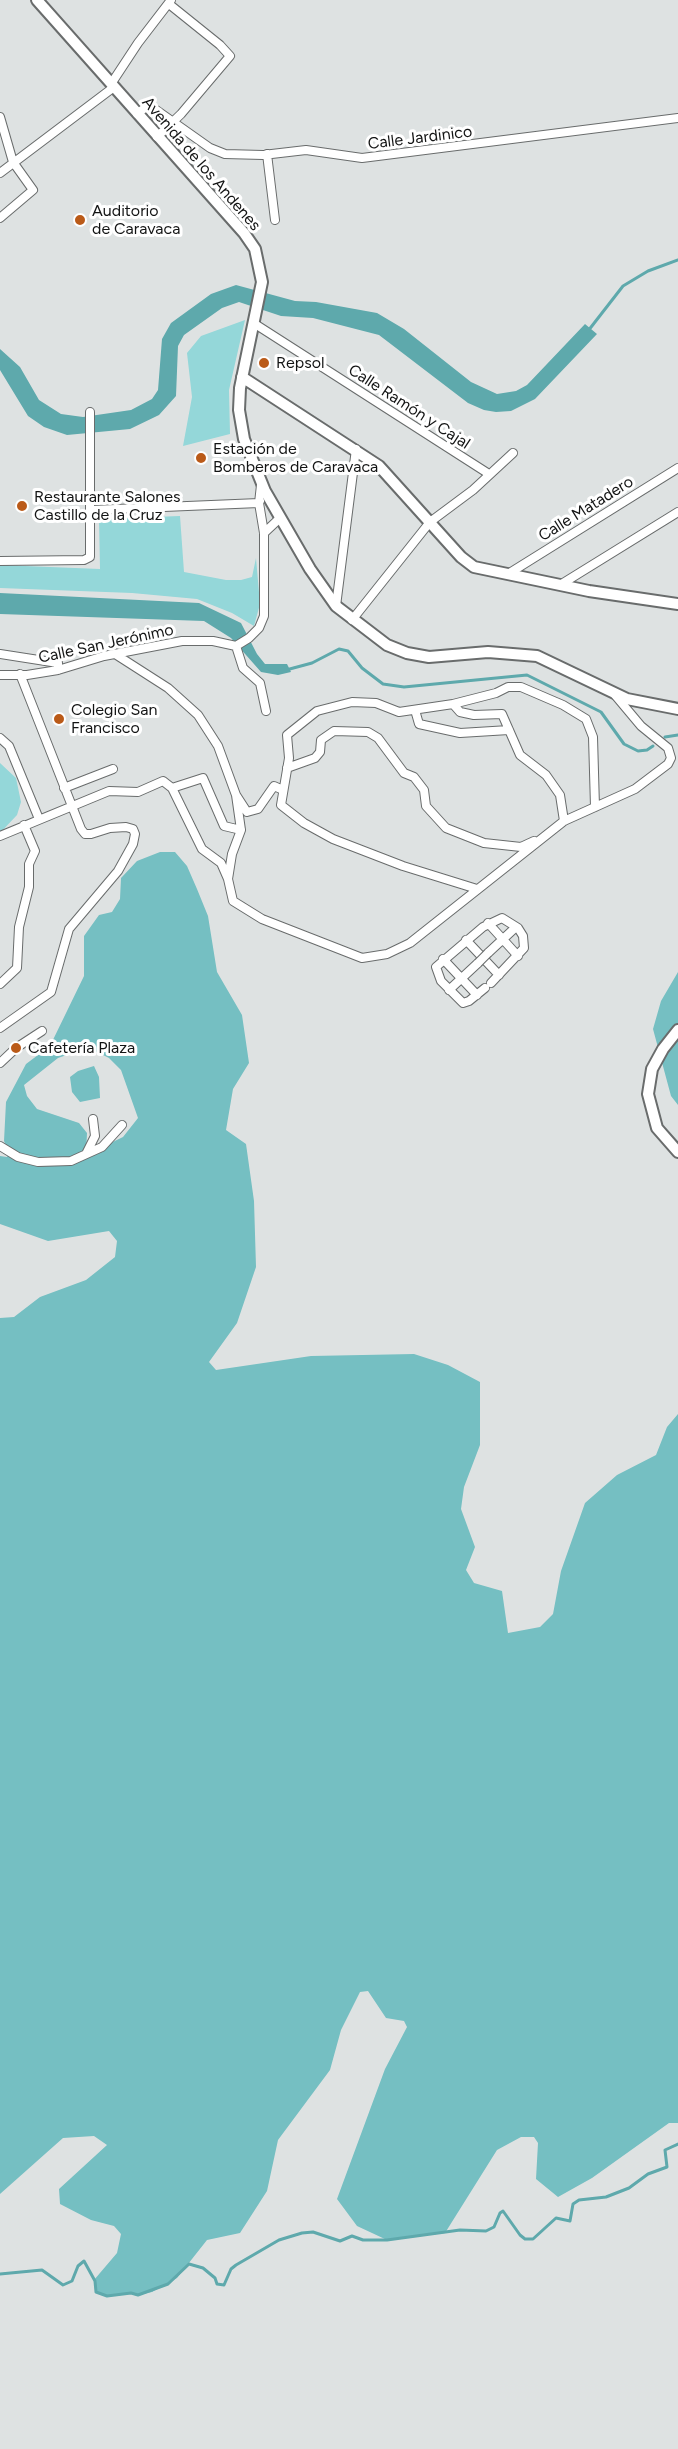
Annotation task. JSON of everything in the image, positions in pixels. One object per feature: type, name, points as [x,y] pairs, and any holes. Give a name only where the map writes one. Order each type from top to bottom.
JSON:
[{"type":"main road","name":"Avenida de los Andenes","points":[[37,0],[249,239],[259,260],[262,282],[239,401],[247,451],[278,519],[336,606],[352,621],[387,645],[407,654],[429,657],[521,652],[554,662],[638,702],[678,709]]},
{"type":"main road","points":[[242,377],[356,449],[387,474],[469,564],[560,585],[629,598],[678,604]]},
{"type":"main road","points":[[678,1030],[663,1049],[652,1069],[648,1094],[657,1128],[678,1152]]},
{"type":"street","points":[[0,173],[113,86],[138,43],[170,2],[230,56],[174,121],[157,136]]},
{"type":"street","name":"Calle Jardinico","points":[[137,114],[148,106],[174,121],[210,148],[225,154],[267,154],[306,150],[351,158],[373,158],[678,118]]},
{"type":"street","points":[[0,117],[13,162],[33,190],[0,218]]},
{"type":"street","points":[[267,154],[275,220]]},
{"type":"street","name":"Calle Ramón y Cajal","points":[[255,320],[489,474]]},
{"type":"street","points":[[0,561],[84,560],[90,557],[92,510],[90,412]]},
{"type":"street","points":[[336,606],[356,449]]},
{"type":"street","points":[[352,621],[430,522],[473,490],[513,453]]},
{"type":"street","name":"Calle Matadero","points":[[508,574],[677,469]]},
{"type":"street","points":[[261,484],[259,503],[264,533],[264,616],[259,628],[237,645],[243,668],[260,683],[266,711]]},
{"type":"street","points":[[92,510],[259,503],[266,497],[272,503]]},
{"type":"street","points":[[560,585],[678,512]]},
{"type":"street","points":[[262,516],[270,522],[278,519]]},
{"type":"street","points":[[264,533],[278,519]]},
{"type":"street","name":"Calle San Jerónimo","points":[[0,675],[58,670],[115,654],[196,640],[237,645]]},
{"type":"street","points":[[0,654],[58,663],[58,670]]},
{"type":"street","points":[[115,654],[168,688],[198,715],[218,746],[236,795],[243,807],[252,812],[263,804],[274,786],[284,790]]},
{"type":"street","points":[[0,1028],[51,992],[69,929],[118,871],[133,844],[135,834],[133,828],[126,827],[85,834],[71,806],[20,674]]},
{"type":"street","points":[[477,889],[403,866],[333,839],[304,823],[281,805],[287,768],[287,735],[317,711],[352,702],[376,703],[399,712],[453,705],[514,686],[537,693],[582,716],[589,724],[593,737],[595,807]]},
{"type":"street","points":[[0,836],[109,791],[138,792],[163,782],[172,788],[202,849],[221,863],[228,879],[233,901],[262,919],[362,958],[387,954],[410,943],[564,821],[654,777],[671,758],[668,748],[641,726],[610,690]]},
{"type":"street","points":[[453,705],[460,712],[474,715],[502,714],[520,754],[546,775],[560,795],[564,821]]},
{"type":"street","points":[[415,710],[419,724],[460,733],[509,730]]},
{"type":"street","points":[[287,768],[315,758],[320,752],[321,740],[334,731],[368,732],[378,738],[404,773],[414,777],[424,789],[426,806],[446,828],[484,843],[520,847],[544,837]]},
{"type":"street","points":[[0,738],[9,746],[39,819]]},
{"type":"street","points":[[64,788],[113,769]]},
{"type":"street","points":[[172,788],[203,778],[224,826],[241,830]]},
{"type":"street","points":[[228,879],[241,830],[236,795]]},
{"type":"street","points":[[0,984],[17,968],[19,927],[29,887],[29,864],[35,851],[24,825]]},
{"type":"street","points":[[502,918],[516,927],[525,942],[518,956],[477,995],[463,1002],[436,974],[436,967],[443,959],[488,923],[502,918]]},
{"type":"street","points":[[488,923],[518,956]]},
{"type":"street","points":[[449,990],[516,927]]},
{"type":"street","points":[[466,940],[499,975]]},
{"type":"street","points":[[443,959],[477,995]]},
{"type":"street","points":[[0,1063],[16,1048],[42,1031]]},
{"type":"street","points":[[85,1155],[95,1136],[93,1119]]},
{"type":"street","points":[[0,1146],[18,1157],[38,1162],[71,1161],[102,1147],[122,1125]]},
{"type":"shaded area","points":[[236,285],[295,301],[316,302],[377,313],[404,329],[471,382],[497,394],[516,391],[527,385],[585,324],[597,334],[535,399],[511,411],[496,412],[468,403],[379,335],[313,318],[281,316],[239,302],[222,308],[184,335],[178,346],[176,396],[159,415],[130,429],[67,435],[44,427],[28,416],[0,370],[0,349],[20,367],[39,400],[61,414],[83,417],[131,410],[152,399],[158,390],[162,339],[171,323],[211,294]]},
{"type":"shaded area","points":[[245,320],[229,390],[230,434],[183,446],[192,397],[187,353],[201,336]]},
{"type":"shaded area","points":[[180,516],[184,572],[226,580],[241,580],[252,577],[256,558],[260,604],[254,626],[232,613],[197,599],[132,593],[0,588],[0,565],[100,569],[99,519]]},
{"type":"shaded area","points":[[0,593],[199,603],[241,623],[257,654],[265,664],[287,664],[291,672],[278,675],[261,672],[231,638],[204,621],[0,614]]},
{"type":"shaded area","points":[[0,763],[16,778],[21,802],[17,815],[0,833]]},
{"type":"shaded area","points":[[160,852],[175,852],[187,866],[208,916],[217,972],[242,1015],[249,1063],[233,1089],[226,1130],[246,1144],[254,1201],[256,1267],[237,1323],[209,1362],[216,1370],[311,1356],[414,1354],[448,1365],[480,1382],[480,1445],[464,1487],[461,1509],[475,1547],[466,1570],[474,1583],[502,1591],[508,1633],[540,1627],[553,1614],[561,1571],[585,1503],[617,1475],[656,1455],[667,1427],[678,1414],[678,2123],[669,2123],[592,2178],[558,2197],[536,2179],[538,2143],[534,2137],[521,2137],[497,2150],[445,2233],[387,2240],[357,2226],[337,2199],[385,2069],[407,2027],[404,2021],[386,2018],[368,1991],[360,1992],[341,2030],[330,2070],[278,2140],[267,2191],[240,2233],[207,2240],[177,2278],[152,2292],[107,2296],[96,2292],[94,2280],[117,2253],[121,2234],[114,2226],[91,2220],[60,2204],[59,2189],[107,2145],[94,2136],[63,2138],[0,2194],[0,1318],[14,1317],[40,1297],[86,1280],[115,1257],[117,1241],[109,1231],[48,1241],[0,1224],[0,1156],[7,1157],[9,1152],[4,1141],[6,1102],[26,1064],[50,1046],[84,976],[84,936],[99,915],[112,912],[120,899],[121,878],[137,861]],"holes":[[[93,1050],[109,1058],[121,1070],[138,1118],[123,1137],[86,1155],[87,1133],[79,1123],[37,1109],[27,1096],[24,1085],[58,1058],[78,1051]]]},
{"type":"shaded area","points":[[678,972],[678,1105],[671,1096],[653,1029],[661,1001]]},
{"type":"shaded area","points":[[94,1066],[99,1077],[100,1098],[80,1102],[72,1092],[70,1077],[78,1071]]},
{"type":"waterway","points":[[588,331],[623,286],[648,271],[678,260]]},
{"type":"waterway","points":[[286,670],[312,663],[339,649],[348,651],[362,668],[383,684],[404,687],[527,675],[601,712],[624,744],[638,751],[647,750],[653,746]]},
{"type":"waterway","points":[[665,737],[678,735]]},
{"type":"waterway","points":[[0,2274],[42,2270],[63,2285],[72,2281],[78,2266],[84,2261],[95,2281],[96,2292],[107,2296],[131,2293],[138,2295],[168,2284],[189,2264],[203,2268],[215,2278],[217,2284],[224,2285],[231,2269],[236,2265],[279,2240],[302,2233],[313,2232],[340,2241],[352,2236],[363,2240],[387,2240],[460,2230],[486,2231],[494,2227],[503,2211],[520,2235],[525,2239],[533,2239],[556,2218],[570,2221],[573,2204],[579,2200],[606,2197],[629,2188],[648,2174],[667,2167],[665,2150],[678,2144]]},
{"type":"place","name":"Auditorio de Caravaca","points":[[80,220]]},
{"type":"place","name":"Repsol","points":[[264,363]]},
{"type":"place","name":"Estación de Bomberos de Caravaca","points":[[201,458]]},
{"type":"place","name":"Restaurante Salones Castillo de la Cruz","points":[[22,506]]},
{"type":"place","name":"Colegio San Francisco","points":[[59,719]]},
{"type":"place","name":"Cafetería Plaza","points":[[16,1048]]}]
